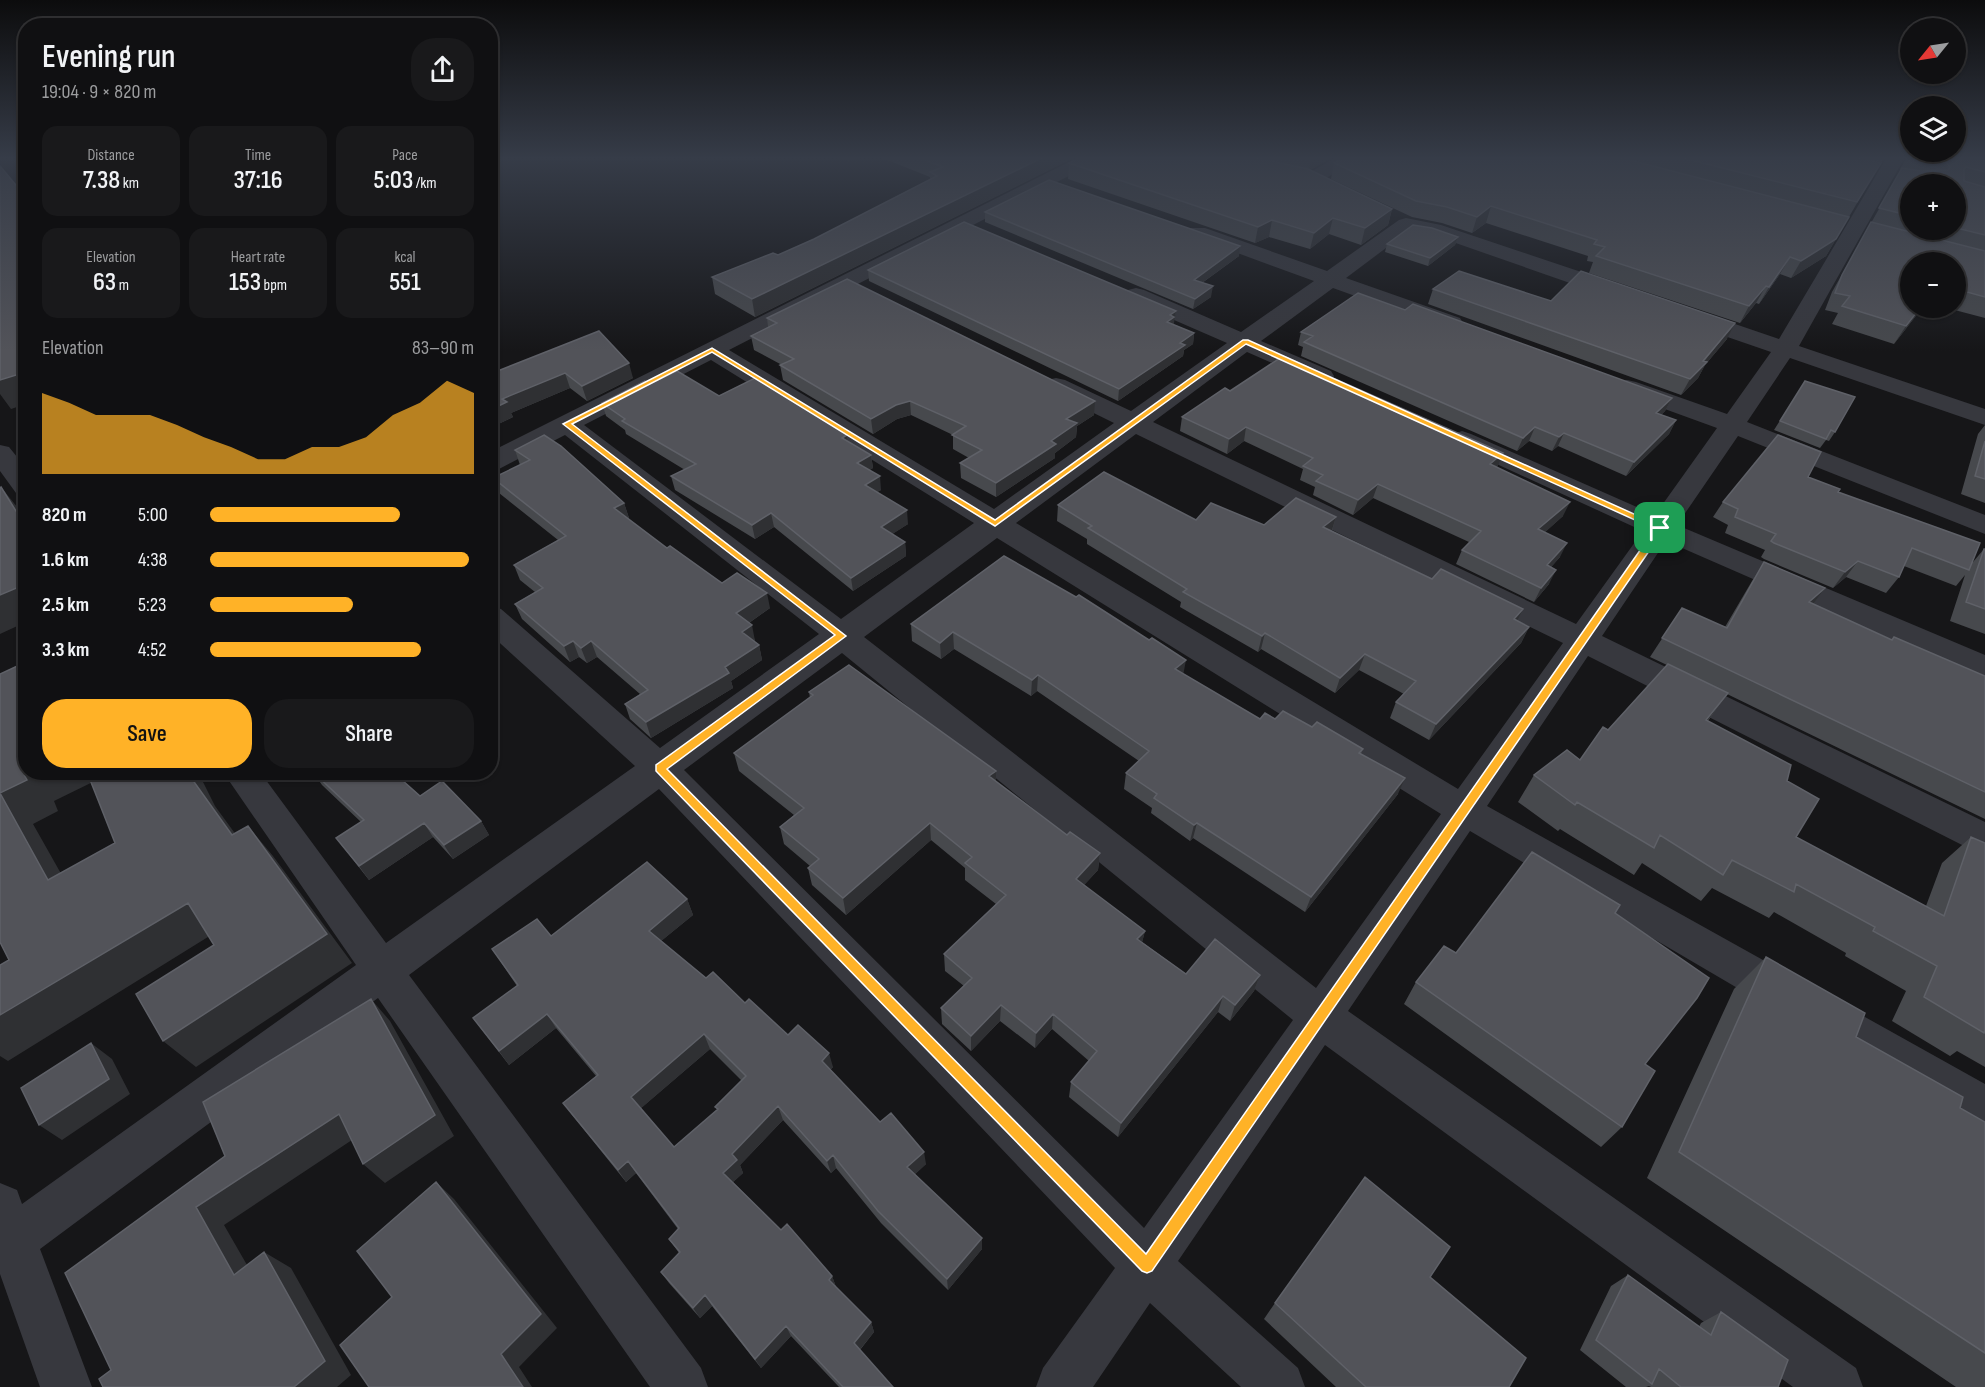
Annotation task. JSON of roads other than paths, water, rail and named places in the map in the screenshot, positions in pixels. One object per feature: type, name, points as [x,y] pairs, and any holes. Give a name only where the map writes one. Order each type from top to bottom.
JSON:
[{"type":"street","points":[[498,459],[963,222],[995,236]]},
{"type":"street","points":[[66,1387],[4,1232],[384,970],[1332,279],[1393,222]]},
{"type":"street","points":[[1406,222],[1434,229],[1638,299]]},
{"type":"street","points":[[1062,1387],[1785,349],[1859,222]]},
{"type":"street","points":[[1178,225],[1476,331]]},
{"type":"street","points":[[847,281],[879,297]]},
{"type":"street","points":[[1115,286],[1344,386]]},
{"type":"street","points":[[1672,310],[1985,417]]},
{"type":"street","points":[[712,350],[1464,810],[1985,1108]]},
{"type":"street","points":[[1027,371],[1583,640],[1985,839]]},
{"type":"street","points":[[1610,380],[1732,425],[1985,525]]},
{"type":"street","points":[[567,424],[842,636],[1320,1016],[1837,1387]]},
{"type":"street","points":[[1442,430],[1660,528],[1985,668]]},
{"type":"street","points":[[0,453],[18,477]]},
{"type":"street","points":[[498,623],[660,768],[1147,1266],[1279,1387]]},
{"type":"street","points":[[246,780],[682,1387]]}]
